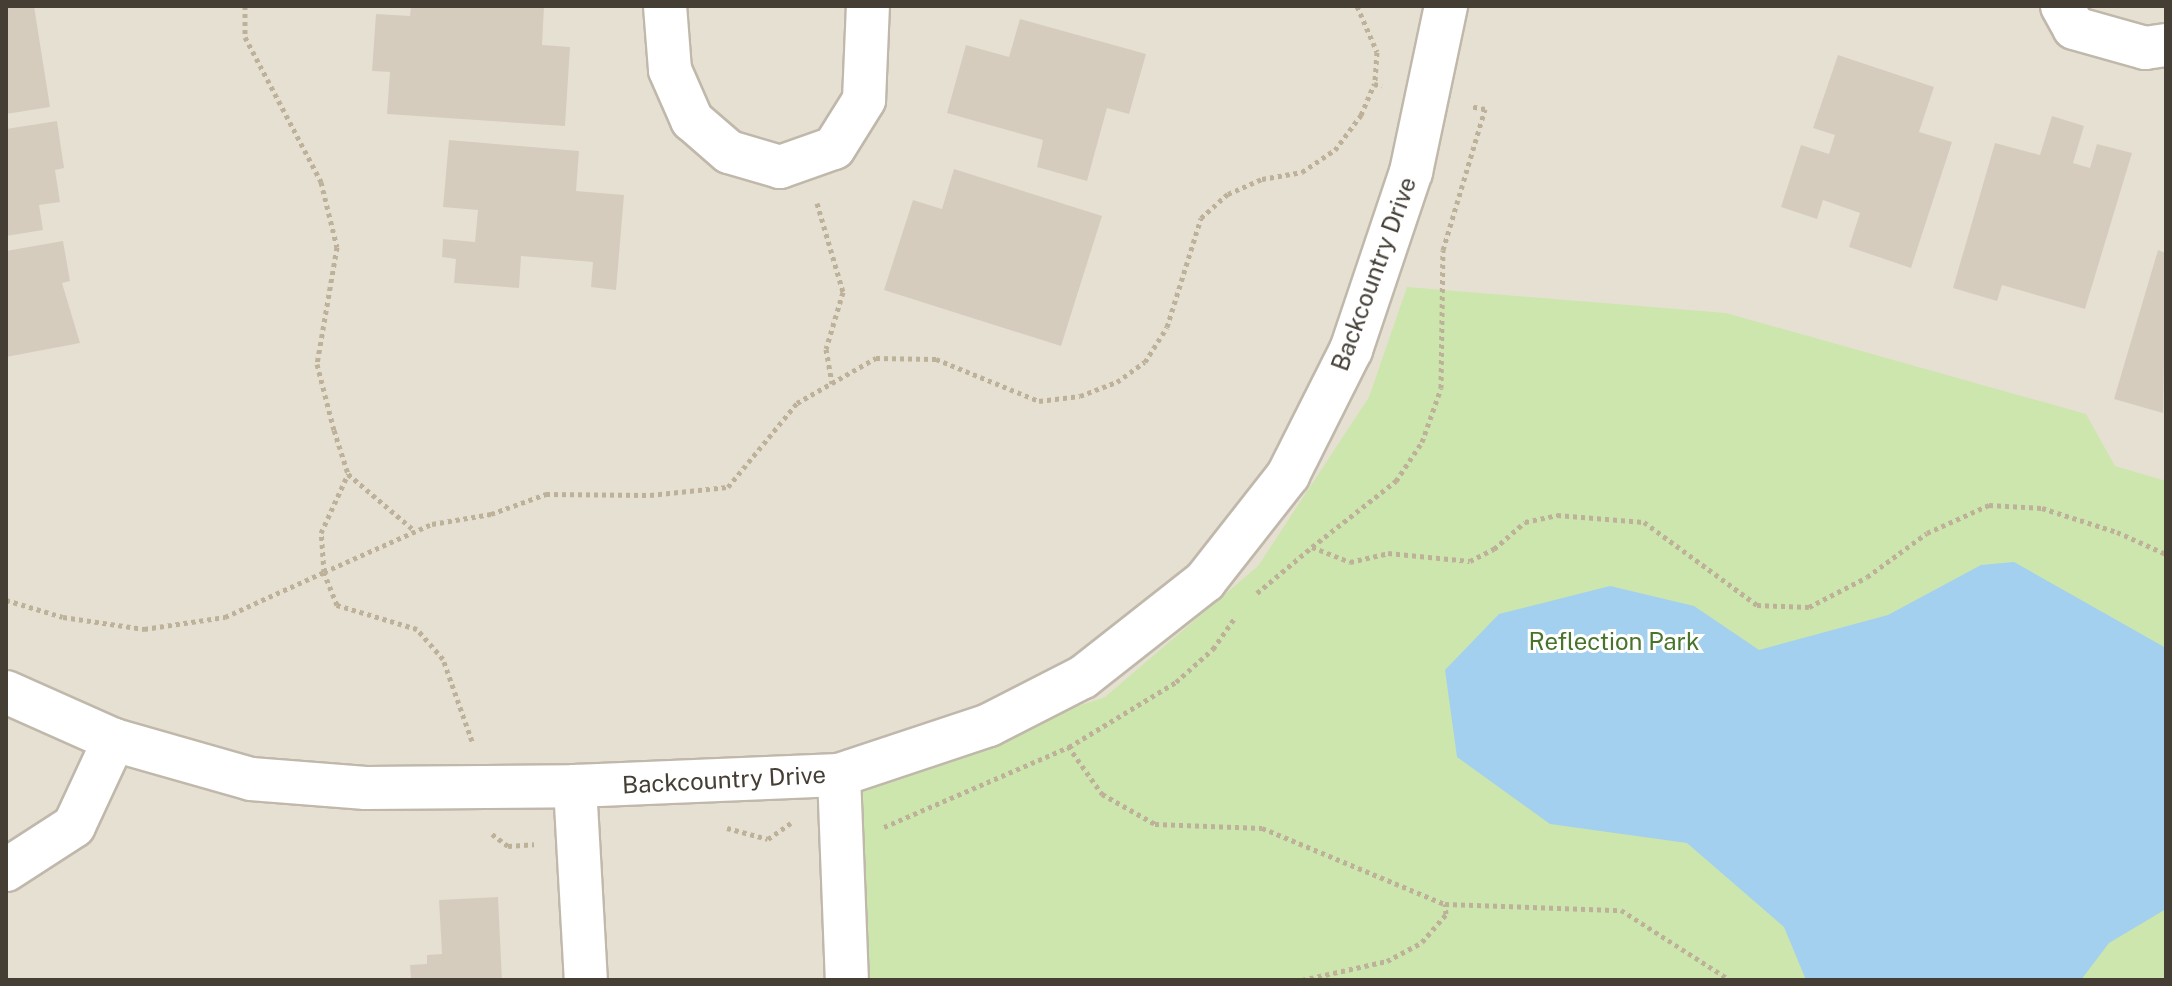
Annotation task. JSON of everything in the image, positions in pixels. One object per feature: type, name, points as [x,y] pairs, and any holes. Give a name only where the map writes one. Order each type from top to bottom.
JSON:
[{"type":"street","points":[[665,6],[670,70],[692,120],[729,152],[780,167],[834,148],[864,100],[868,6]]},
{"type":"street","name":"Backcountry Drive","points":[[6,692],[114,740],[251,779],[366,788],[575,786],[839,775],[989,725],[1083,677],[1205,581],[1288,475],[1351,350],[1411,172],[1446,6]]},
{"type":"street","points":[[2062,6],[2074,28],[2145,48],[2166,45]]},
{"type":"street","points":[[6,870],[74,826],[114,740]]},
{"type":"street","points":[[839,775],[847,980]]},
{"type":"street","points":[[575,786],[586,980]]},
{"type":"path","points":[[245,6],[245,37],[321,182],[337,247],[317,364],[348,474],[415,531]]},
{"type":"path","points":[[6,600],[63,617],[144,629],[225,617],[415,531],[491,514],[546,494],[650,495],[728,487],[797,403],[876,358],[936,359],[1039,401],[1080,396],[1117,382],[1145,362],[1167,327],[1201,218],[1228,194],[1262,179],[1302,172],[1335,150],[1361,115],[1374,84],[1377,52],[1357,6]]},
{"type":"path","points":[[1248,601],[1396,481],[1422,442],[1441,388],[1443,250],[1485,109],[1374,84]]},
{"type":"path","points":[[806,158],[843,292],[826,349],[832,383]]},
{"type":"path","points":[[348,474],[321,533],[324,572],[337,605],[417,629],[443,659],[465,716],[480,787],[484,829],[508,846],[579,836]]},
{"type":"path","points":[[1312,547],[1350,562],[1388,553],[1470,561],[1494,549],[1525,522],[1590,514],[1644,522],[1757,605],[1809,607],[1867,577],[1927,533],[1989,505],[2042,508],[2117,532],[2166,554]]},
{"type":"path","points":[[724,827],[768,839],[791,823],[841,828],[886,827],[1069,747],[1176,682],[1213,649],[1239,613]]},
{"type":"path","points":[[1036,702],[1102,794],[1155,824],[1262,828],[1445,904],[1621,910],[1730,980]]},
{"type":"path","points":[[1302,980],[1387,961],[1422,942],[1446,914],[1445,904]]},
{"type":"shaded area","points":[[6,6],[2166,6],[2166,980],[6,980]]},
{"type":"green space","name":"Reflection Park","points":[[1407,287],[1726,313],[2086,414],[2115,466],[2166,481],[2166,980],[868,980],[854,782],[1105,697],[1258,566],[1369,397]]},
{"type":"water","points":[[2014,562],[2166,648],[2166,909],[2109,943],[2081,980],[1806,980],[1784,927],[1687,843],[1550,824],[1457,757],[1445,670],[1499,614],[1610,586],[1694,606],[1759,650],[1888,615],[1981,565]]},
{"type":"building","points":[[34,6],[50,107],[6,114],[6,8]]},
{"type":"building","points":[[411,6],[544,6],[542,45],[570,47],[565,126],[387,114],[390,72],[372,71],[376,14],[410,16]]},
{"type":"building","points":[[1020,19],[1146,54],[1129,114],[1107,108],[1087,181],[1037,167],[1043,140],[947,113],[966,45],[1009,57]]},
{"type":"building","points":[[1838,55],[1934,87],[1919,132],[1952,142],[1911,268],[1849,247],[1860,213],[1823,200],[1817,219],[1781,207],[1801,145],[1829,154],[1835,135],[1813,128]]},
{"type":"building","points":[[2052,116],[2084,126],[2073,163],[2090,168],[2097,144],[2132,153],[2085,309],[2002,285],[1997,301],[1953,288],[1995,143],[2040,155]]},
{"type":"building","points":[[57,121],[64,168],[55,170],[60,202],[39,205],[43,230],[6,236],[6,129]]},
{"type":"building","points":[[449,140],[579,151],[576,191],[624,195],[616,290],[591,287],[593,262],[521,256],[519,288],[454,283],[456,259],[442,257],[443,239],[475,242],[478,210],[443,207]]},
{"type":"building","points":[[954,169],[1102,216],[1061,346],[884,290],[913,200],[942,209]]},
{"type":"building","points":[[63,241],[70,281],[62,283],[80,343],[6,357],[6,251]]},
{"type":"building","points":[[2158,250],[2166,253],[2163,413],[2114,399]]},
{"type":"building","points":[[498,897],[502,980],[411,980],[410,965],[427,964],[427,955],[442,954],[439,900]]}]
